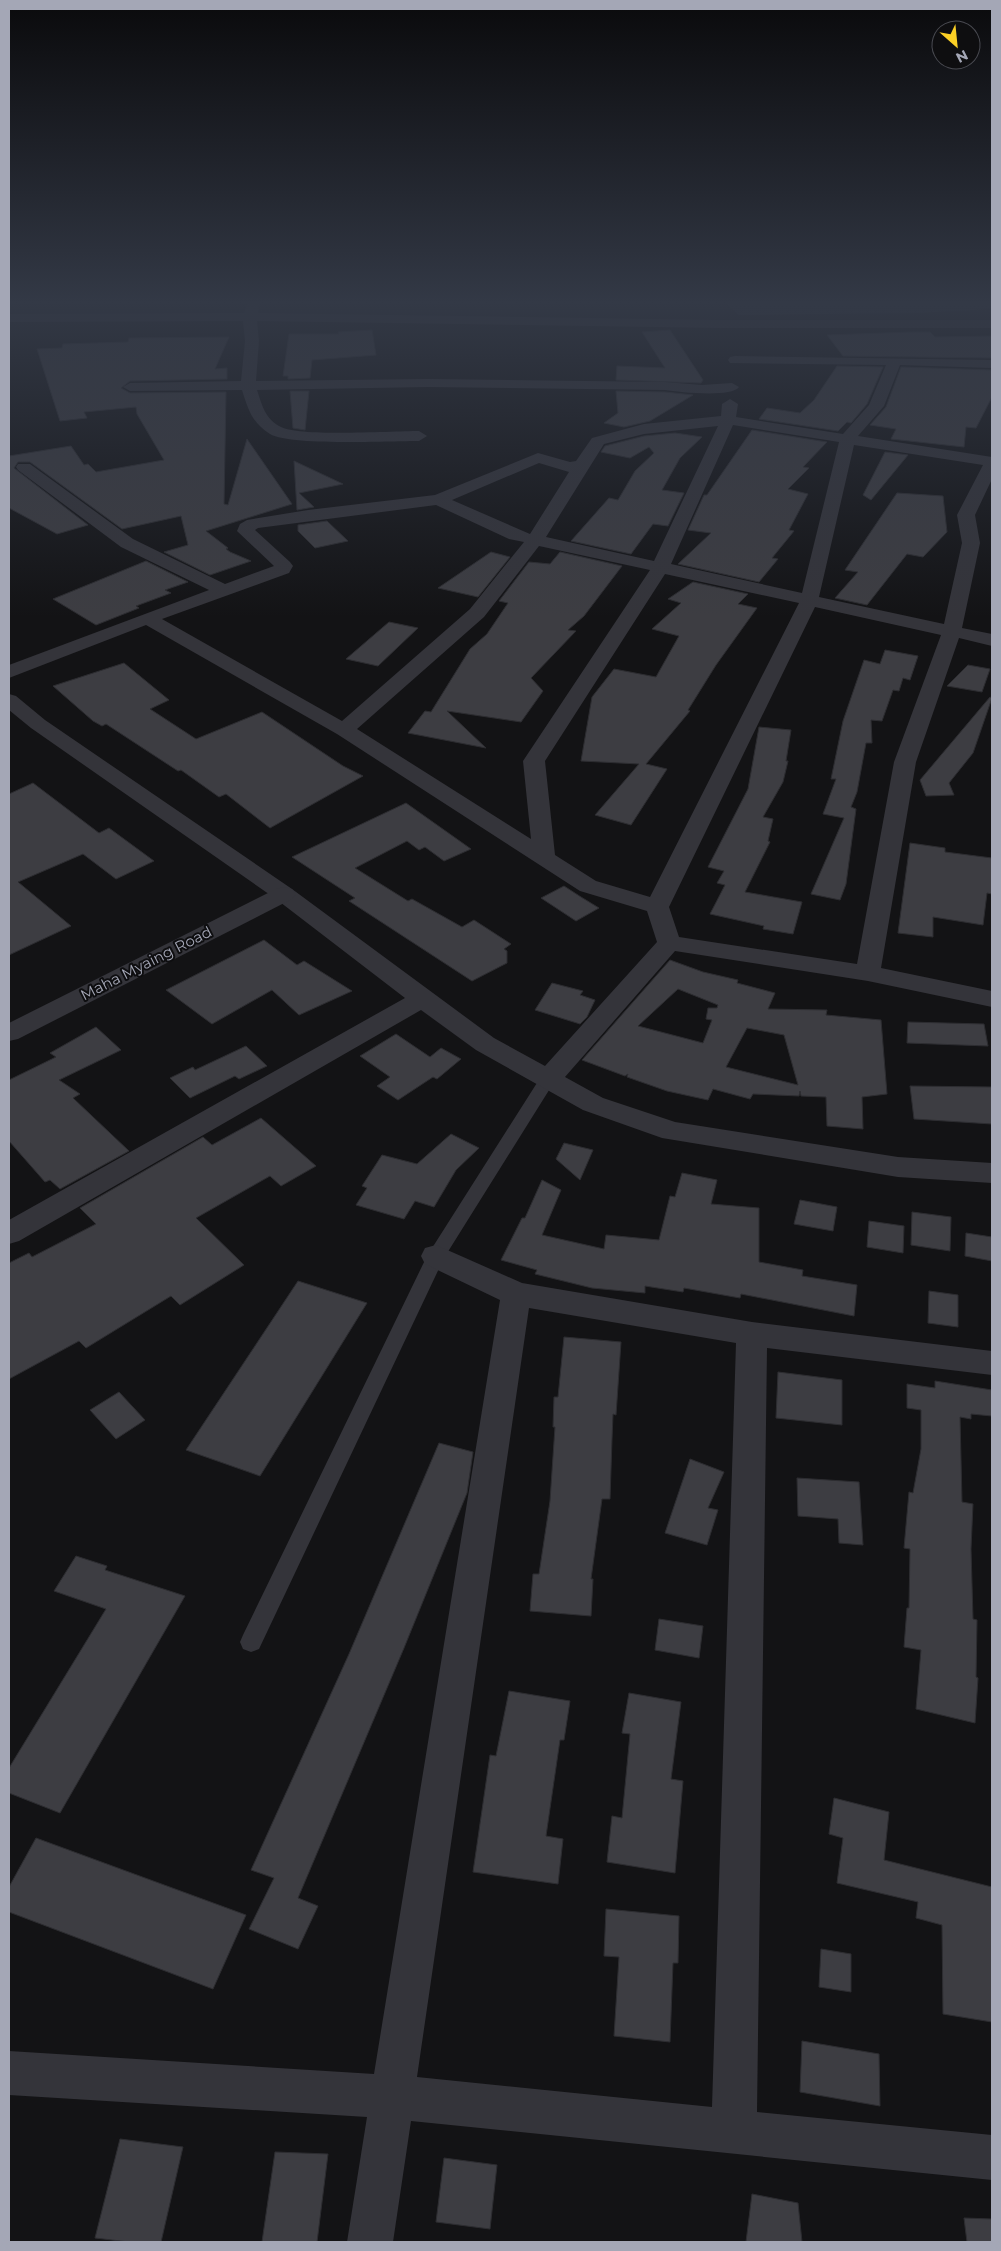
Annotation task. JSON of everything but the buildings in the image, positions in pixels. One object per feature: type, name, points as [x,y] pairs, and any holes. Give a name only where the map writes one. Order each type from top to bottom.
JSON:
[{"type":"street","points":[[255,407],[258,415],[276,430],[301,436],[419,436]]},
{"type":"street","points":[[544,858],[534,761],[660,566],[728,420],[730,407]]},
{"type":"street","points":[[669,943],[657,907],[809,601],[848,438],[875,407]]},
{"type":"street","points":[[344,730],[477,613],[535,540],[598,441],[644,429],[728,420],[848,438],[992,463],[966,515],[971,543],[952,631],[905,762],[868,973]]},
{"type":"street","points":[[9,672],[284,566],[246,531],[246,528],[253,524],[308,515],[438,500],[538,458],[570,467],[582,464]]},
{"type":"street","points":[[24,467],[127,543],[224,590]]},
{"type":"street","points":[[438,500],[515,534],[535,540],[992,640]]},
{"type":"street","points":[[147,618],[344,730],[588,886],[657,907]]},
{"type":"street","points":[[9,700],[38,724],[284,894],[422,999],[485,1044],[593,1104],[672,1131],[898,1167],[992,1173]]},
{"type":"street","name":"Maha Myaing Road","points":[[9,1033],[284,894]]},
{"type":"street","points":[[669,943],[868,973],[992,1000]]},
{"type":"street","points":[[548,1079],[669,943]]},
{"type":"street","points":[[9,1233],[422,999]]},
{"type":"street","points":[[436,1256],[516,1294],[752,1334],[992,1362]]},
{"type":"street","points":[[370,2242],[516,1294]]},
{"type":"street","points":[[734,2131],[752,1334]]},
{"type":"street","points":[[9,2073],[392,2097],[992,2158]]},
{"type":"lane","points":[[251,1642],[436,1256],[548,1079]]}]
